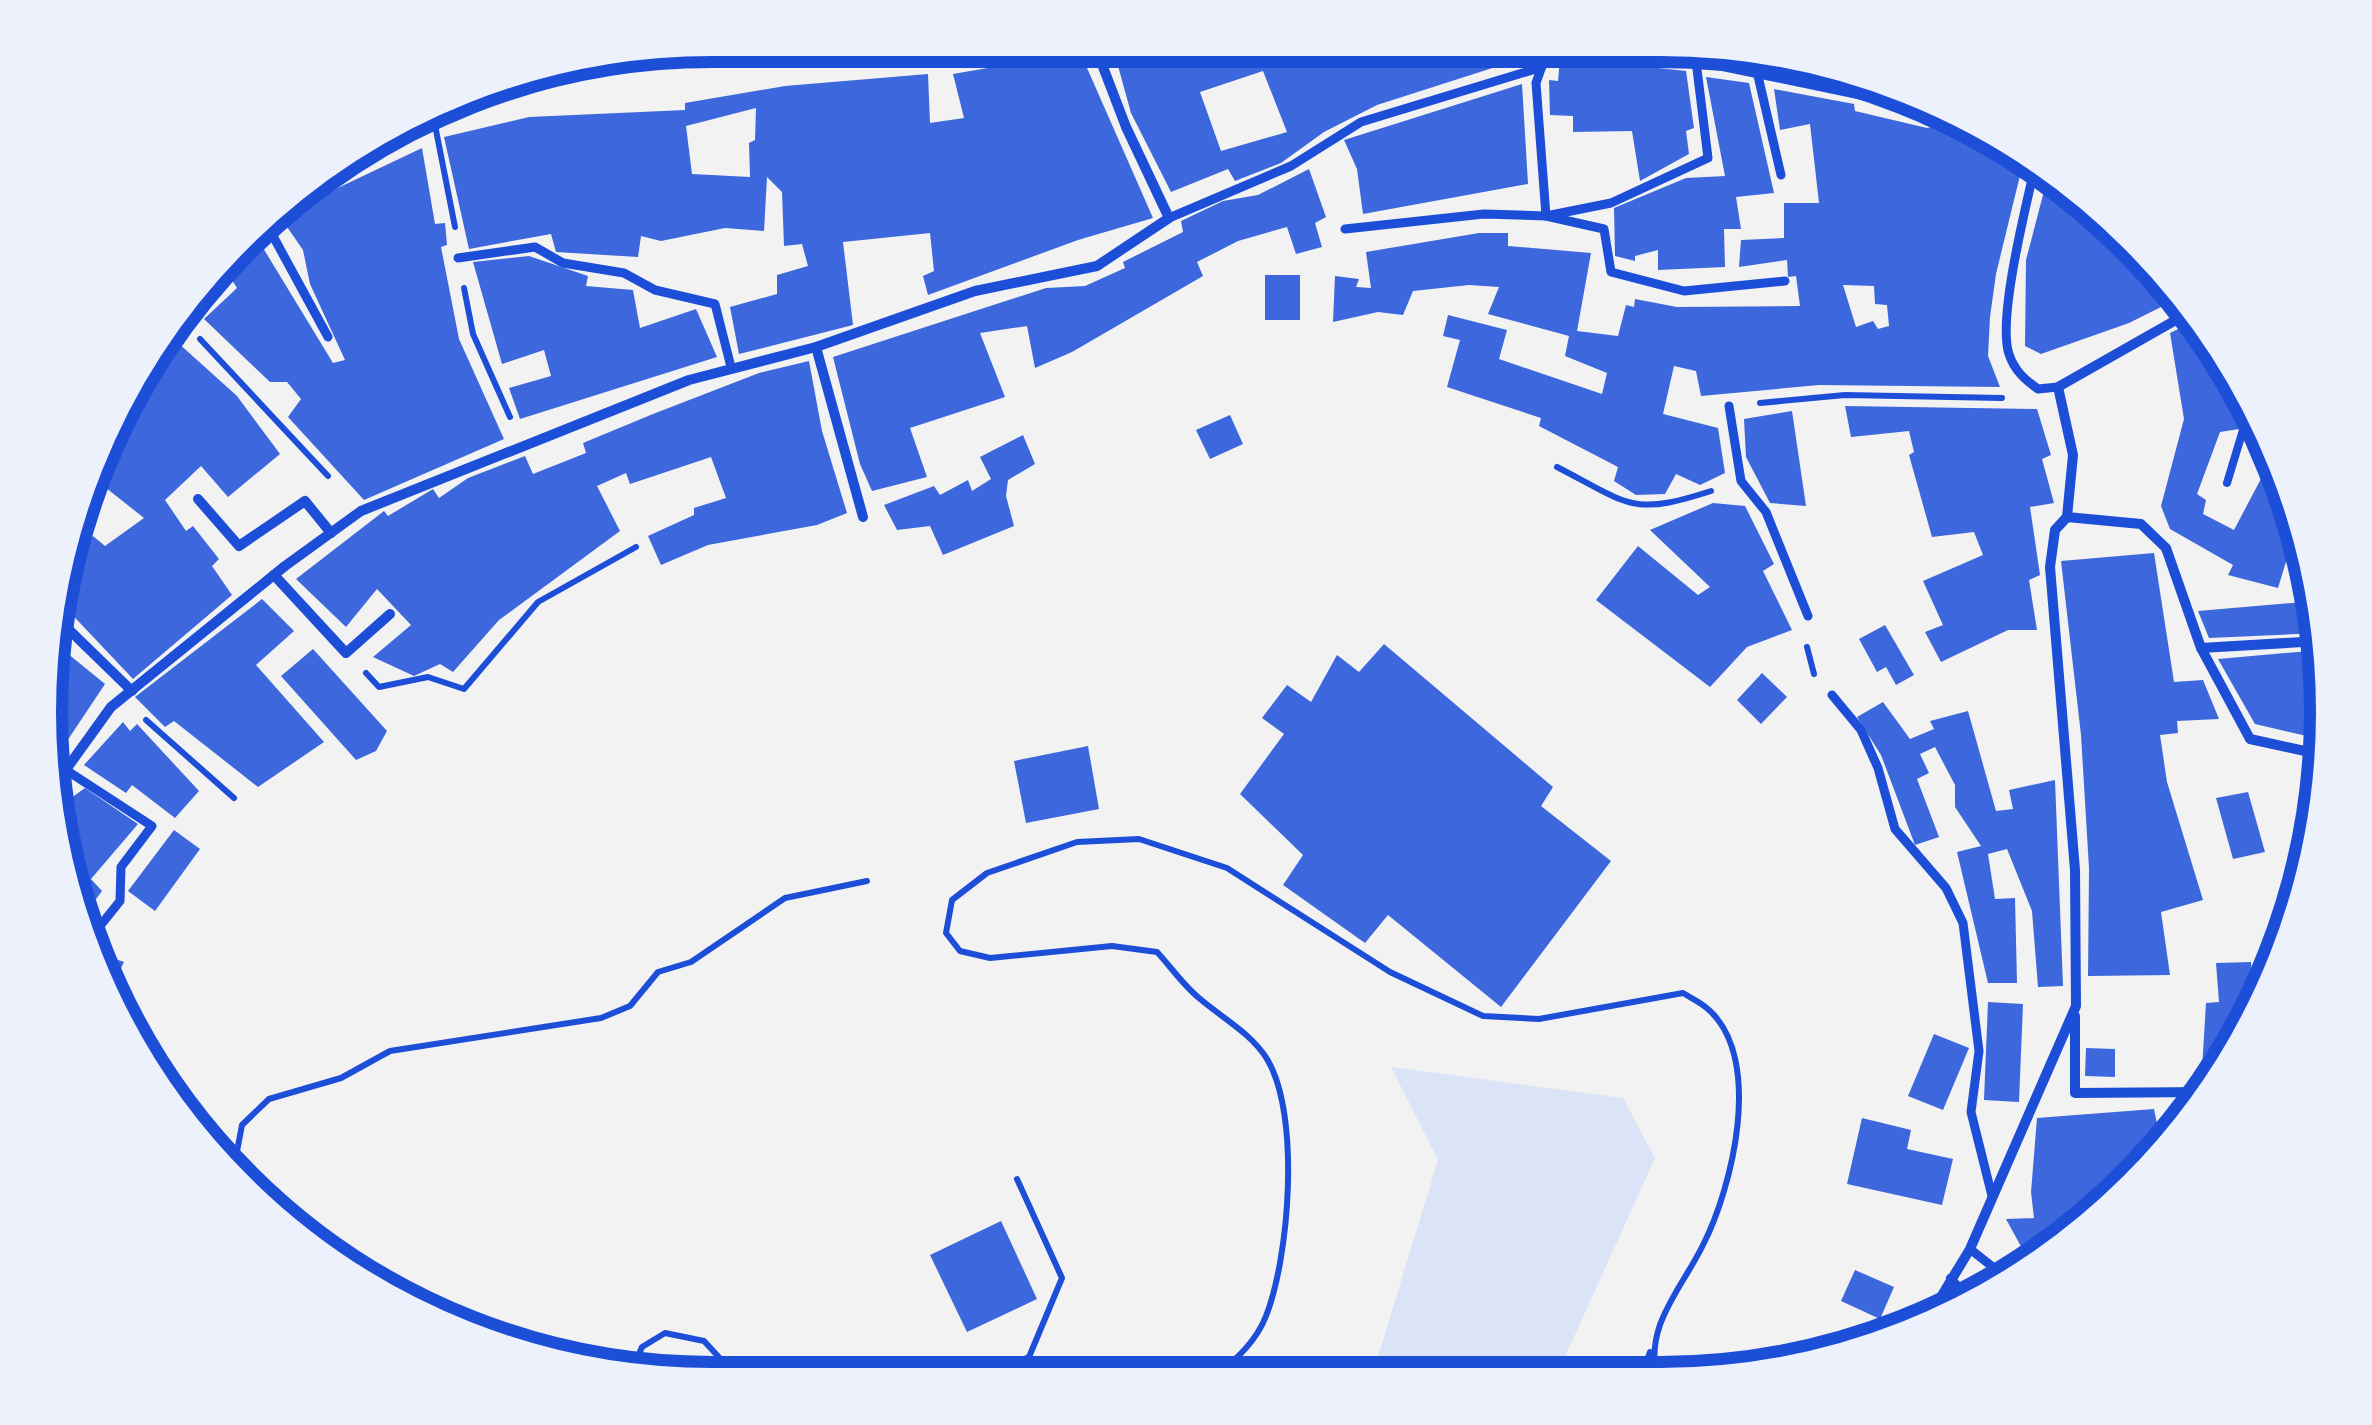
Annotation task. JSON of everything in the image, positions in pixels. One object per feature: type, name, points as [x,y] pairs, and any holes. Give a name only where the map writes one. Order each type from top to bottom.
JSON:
[{"type":"street","points":[[1101,62],[1169,218]]},
{"type":"street","points":[[1544,62],[1536,83],[1546,216]]},
{"type":"street","points":[[1546,216],[1610,202],[1708,158],[1696,64]]},
{"type":"street","points":[[1713,65],[1872,98]]},
{"type":"street","points":[[99,927],[120,901],[122,867],[152,826],[66,770],[111,707],[274,575],[361,511],[521,443],[731,367],[816,347],[976,290],[1097,266],[1169,218],[1291,166],[1360,122],[1542,67]]},
{"type":"street","points":[[1758,76],[1781,175]]},
{"type":"street","points":[[2032,180],[2012,273],[2007,352],[2021,377],[2038,390],[2058,387],[2177,319]]},
{"type":"street","points":[[1345,229],[1484,214],[1546,216],[1604,229],[1611,272],[1684,290],[1785,281]]},
{"type":"street","points":[[273,235],[328,337]]},
{"type":"street","points":[[458,258],[535,247],[564,263],[624,272],[655,290],[714,304],[731,367]]},
{"type":"street","points":[[816,347],[863,517]]},
{"type":"street","points":[[2058,387],[2072,455],[2067,517],[2055,530],[2050,568],[2075,870],[2075,1093],[2187,1092]]},
{"type":"street","points":[[1729,406],[1741,481],[1766,512],[1808,616]]},
{"type":"street","points":[[198,500],[239,546],[305,501],[331,533]]},
{"type":"street","points":[[2067,517],[2141,524],[2166,548],[2201,648],[2250,739],[2308,752]]},
{"type":"street","points":[[274,575],[346,652],[390,614]]},
{"type":"street","points":[[68,630],[127,696]]},
{"type":"street","points":[[2201,648],[2305,642]]},
{"type":"street","points":[[1832,695],[1861,730],[1878,768],[1895,829],[1946,888],[1963,922],[1978,1051],[1971,1112],[1992,1196]]},
{"type":"street","points":[[1940,1298],[1970,1250],[2076,1006]]},
{"type":"street","points":[[1970,1250],[1995,1269]]},
{"type":"lane","points":[[2228,484],[2244,429]]},
{"type":"lane","points":[[1950,1278],[1960,1288]]},
{"type":"path","points":[[189,328],[361,511]]},
{"type":"path","points":[[1729,406],[1845,395],[1997,399],[2038,390]]},
{"type":"path","points":[[1558,467],[1631,505],[1660,508],[1741,481]]},
{"type":"path","points":[[346,652],[379,687],[428,678],[464,689],[538,602],[636,547]]},
{"type":"path","points":[[1808,616],[1806,642],[1814,676],[1832,695]]},
{"type":"path","points":[[127,696],[234,798]]},
{"type":"path","points":[[1234,1362],[1265,1319],[1283,1250],[1289,1158],[1268,1060],[1239,1029],[1196,995],[1158,952],[1112,946],[990,958],[960,951],[946,933],[952,900],[987,873],[1078,842],[1139,839],[1227,868],[1390,972],[1482,1016],[1539,1019],[1683,993],[1711,1011],[1732,1050],[1742,1097],[1726,1180],[1704,1244],[1669,1300],[1647,1362]]},
{"type":"path","points":[[236,1154],[242,1124],[270,1099],[341,1078],[390,1051],[600,1018],[630,1006],[658,972],[691,962],[785,898],[867,880]]},
{"type":"path","points":[[1016,1179],[1062,1278],[1029,1357],[1016,1362]]},
{"type":"path","points":[[637,1358],[642,1347],[665,1334],[704,1341],[724,1362]]},
{"type":"path","points":[[1650,1352],[1653,1362]]},
{"type":"shaded area","points":[[1391,1067],[1623,1098],[1655,1158],[1563,1362],[1376,1362],[1438,1160]]},
{"type":"building","points":[[1022,62],[1084,62],[1153,218],[1078,240],[928,295],[923,276],[934,271],[930,233],[843,242],[853,325],[739,354],[730,307],[777,294],[777,275],[808,266],[802,244],[784,246],[782,192],[767,177],[764,231],[725,228],[661,241],[641,236],[638,257],[556,252],[551,234],[469,249],[444,137],[529,117],[685,110],[685,103],[785,86],[928,74],[930,123],[964,118],[953,74]],"holes":[[[756,108],[755,140],[749,143],[750,177],[692,174],[686,126]]]},
{"type":"building","points":[[1117,62],[1511,62],[1377,105],[1324,132],[1281,163],[1235,181],[1228,169],[1171,192],[1131,113]],"holes":[[[1263,71],[1287,132],[1221,151],[1200,92]]]},
{"type":"building","points":[[1560,62],[1605,62],[1686,71],[1694,128],[1686,131],[1689,154],[1640,181],[1632,131],[1573,132],[1573,116],[1550,115],[1549,80],[1558,81]]},
{"type":"building","points":[[1706,77],[1749,83],[1774,193],[1736,197],[1741,229],[1724,229],[1725,267],[1658,270],[1658,250],[1635,256],[1635,261],[1615,256],[1614,208],[1686,178],[1725,176]]},
{"type":"building","points":[[1522,84],[1528,184],[1363,214],[1357,169],[1344,140]]},
{"type":"building","points":[[1774,89],[1854,104],[1855,111],[1927,128],[1938,126],[2021,172],[1996,274],[1990,317],[1988,356],[2000,387],[1819,385],[1701,396],[1696,371],[1674,366],[1663,414],[1718,428],[1725,473],[1700,485],[1676,474],[1665,494],[1636,495],[1614,481],[1618,467],[1539,426],[1541,418],[1447,387],[1460,340],[1443,336],[1448,315],[1507,330],[1499,359],[1602,394],[1607,373],[1565,356],[1569,336],[1488,314],[1499,287],[1469,285],[1413,291],[1403,315],[1378,312],[1333,322],[1335,276],[1359,279],[1356,287],[1371,288],[1366,252],[1479,233],[1508,233],[1508,246],[1591,253],[1577,331],[1618,336],[1626,305],[1634,307],[1635,299],[1677,307],[1800,306],[1796,276],[1788,277],[1787,260],[1739,267],[1741,240],[1784,238],[1784,203],[1819,203],[1810,124],[1780,130]],"holes":[[[1843,285],[1874,286],[1875,304],[1887,305],[1889,326],[1878,329],[1873,321],[1856,327]]]},
{"type":"building","points":[[422,148],[435,224],[445,223],[447,245],[441,247],[459,339],[504,439],[364,500],[288,417],[301,399],[287,382],[270,382],[204,319],[237,288],[230,277],[261,245],[333,363],[345,360],[310,284],[303,250],[285,224],[323,195]]},
{"type":"building","points":[[1309,169],[1326,217],[1315,223],[1322,247],[1296,254],[1287,227],[1238,241],[1197,262],[1203,276],[1072,352],[1035,368],[1027,326],[980,333],[1005,397],[910,428],[927,477],[872,491],[860,464],[833,357],[1046,288],[1085,286],[1125,268],[1123,262],[1183,232],[1181,221],[1223,201],[1258,195]]},
{"type":"building","points":[[2044,189],[2119,253],[2165,305],[2129,323],[2041,354],[2025,346],[2026,260]]},
{"type":"building","points":[[529,256],[588,276],[586,286],[633,290],[640,328],[696,309],[717,357],[520,419],[509,388],[551,376],[544,350],[502,364],[473,262]]},
{"type":"building","points":[[1265,275],[1300,275],[1300,320],[1265,320]]},
{"type":"building","points":[[2182,327],[2239,419],[2239,429],[2220,432],[2197,494],[2206,500],[2203,514],[2234,530],[2264,474],[2289,552],[2278,588],[2228,575],[2233,565],[2170,529],[2161,506],[2184,419],[2170,333]]},
{"type":"building","points":[[178,343],[237,396],[280,454],[228,497],[201,466],[165,500],[186,531],[193,526],[219,559],[212,566],[232,595],[133,679],[71,613],[84,549],[93,536],[105,546],[144,518],[104,486],[130,425]]},
{"type":"building","points":[[809,361],[822,431],[847,513],[817,525],[708,545],[661,565],[648,536],[694,515],[694,508],[726,498],[711,457],[630,484],[626,473],[597,486],[620,531],[499,620],[453,672],[440,664],[414,676],[373,657],[411,625],[377,589],[346,627],[296,579],[384,511],[388,516],[433,489],[439,498],[468,478],[525,456],[533,474],[586,453],[583,443],[653,414],[759,373]]},
{"type":"building","points":[[1845,406],[2037,409],[2051,455],[2042,459],[2054,503],[2030,507],[2040,575],[2029,580],[2037,630],[2008,630],[1941,662],[1925,632],[1943,625],[1923,581],[1983,555],[1974,532],[1932,537],[1909,455],[1914,452],[1909,431],[1851,437]]},
{"type":"building","points":[[1792,411],[1806,506],[1770,503],[1746,457],[1744,419]]},
{"type":"building","points":[[1230,415],[1243,444],[1210,459],[1196,430]]},
{"type":"building","points":[[1023,435],[1035,464],[1008,480],[1006,496],[1014,526],[943,555],[930,526],[897,530],[884,505],[934,486],[940,495],[968,480],[972,491],[991,479],[980,457]]},
{"type":"building","points":[[1713,503],[1745,506],[1774,564],[1763,571],[1792,630],[1747,647],[1710,687],[1596,600],[1638,546],[1698,595],[1710,587],[1650,530]]},
{"type":"building","points":[[2154,553],[2174,682],[2203,680],[2219,719],[2177,721],[2178,733],[2160,735],[2167,782],[2203,900],[2161,912],[2170,975],[2088,976],[2089,868],[2081,735],[2061,561]]},
{"type":"building","points":[[262,599],[294,631],[256,665],[324,742],[258,787],[174,721],[165,727],[135,697]]},
{"type":"building","points":[[2300,602],[2305,634],[2209,638],[2198,611]]},
{"type":"building","points":[[1885,625],[1914,675],[1896,685],[1886,667],[1877,672],[1859,639]]},
{"type":"building","points":[[1384,644],[1553,787],[1541,806],[1611,861],[1501,1007],[1388,915],[1365,943],[1283,885],[1303,855],[1240,794],[1284,734],[1262,718],[1287,685],[1311,702],[1337,655],[1359,672]]},
{"type":"building","points":[[313,649],[387,731],[376,751],[356,760],[281,676]]},
{"type":"building","points":[[2306,651],[2309,736],[2255,724],[2218,659]]},
{"type":"building","points":[[66,652],[105,684],[64,746]]},
{"type":"building","points":[[1762,673],[1787,697],[1761,724],[1737,700]]},
{"type":"building","points":[[1883,702],[1910,739],[1934,729],[1930,721],[1968,711],[1996,811],[2013,809],[2009,790],[2055,780],[2063,986],[2038,987],[2032,911],[2007,849],[1988,854],[1995,899],[2015,898],[2017,983],[1988,983],[1957,852],[1981,846],[1955,807],[1955,785],[1935,747],[1920,754],[1929,773],[1917,779],[1939,837],[1915,845],[1881,755],[1857,717]]},
{"type":"building","points":[[123,722],[130,731],[137,724],[199,791],[175,818],[132,785],[126,793],[84,765]]},
{"type":"building","points":[[1088,746],[1099,809],[1026,823],[1014,761]]},
{"type":"building","points":[[85,788],[138,824],[91,879],[102,891],[92,905],[75,839],[68,800]]},
{"type":"building","points":[[2248,792],[2265,852],[2233,859],[2216,798]]},
{"type":"building","points":[[174,830],[200,849],[155,911],[128,891]]},
{"type":"building","points":[[111,957],[124,962],[118,974]]},
{"type":"building","points":[[2251,962],[2252,978],[2202,1071],[2206,1003],[2219,1002],[2216,963]]},
{"type":"building","points":[[1988,1002],[2023,1004],[2019,1102],[1984,1100]]},
{"type":"building","points":[[1934,1034],[1969,1048],[1943,1110],[1908,1096]]},
{"type":"building","points":[[2086,1048],[2115,1049],[2115,1077],[2085,1076]]},
{"type":"building","points":[[2154,1109],[2158,1129],[2088,1201],[2024,1251],[2006,1219],[2034,1218],[2031,1192],[2037,1118]]},
{"type":"building","points":[[1862,1118],[1911,1130],[1907,1149],[1953,1159],[1942,1205],[1847,1184]]},
{"type":"building","points":[[1001,1221],[1037,1299],[967,1332],[930,1255]]},
{"type":"building","points":[[1855,1270],[1894,1287],[1880,1319],[1841,1301]]}]
